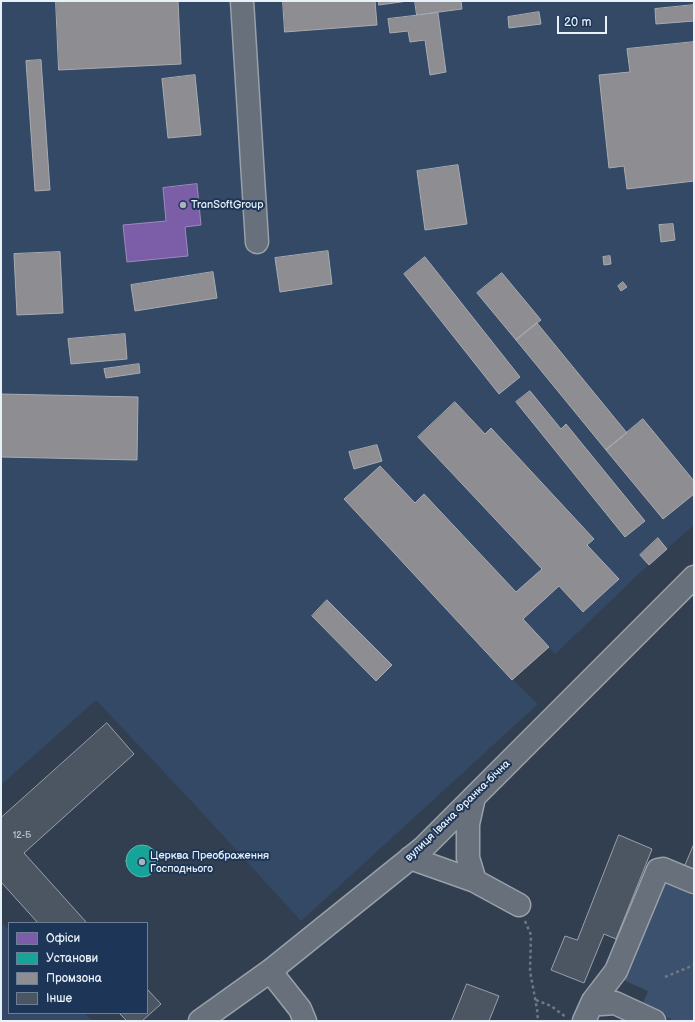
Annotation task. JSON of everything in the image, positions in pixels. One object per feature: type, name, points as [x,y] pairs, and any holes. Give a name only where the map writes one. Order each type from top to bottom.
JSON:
[{"type":"street","points":[[242,1],[257,242]]},
{"type":"street","name":"вулиця Івана Франка-бічна","points":[[200,1021],[270,971],[423,848],[694,577]]},
{"type":"street","points":[[474,796],[468,824],[468,858],[475,881]]},
{"type":"street","points":[[410,858],[475,881],[519,905]]},
{"type":"street","points":[[584,1021],[593,1001],[616,971],[658,870],[663,869],[694,882]]},
{"type":"street","points":[[270,971],[300,1009],[305,1021]]},
{"type":"street","points":[[593,1001],[601,1004],[615,1003],[654,1021]]},
{"type":"path","points":[[519,905],[531,935],[530,971],[538,1021]]},
{"type":"path","points":[[665,977],[694,965]]},
{"type":"path","points":[[535,1000],[551,1006],[571,1021]]},
{"type":"shaded area","points":[[1,1],[694,1],[694,525],[643,570],[555,654],[548,647],[513,680],[538,704],[301,921],[196,806],[96,700],[1,785]]},
{"type":"shaded area","points":[[666,883],[694,896],[694,1021],[675,1021],[644,1008],[643,1003],[648,991],[621,979],[660,887]]},
{"type":"shaded area","points":[[1,922],[8,929],[8,1014],[85,1014],[92,1021],[1,1021]]},
{"type":"building: Офіси","points":[[197,184],[201,225],[185,227],[188,256],[127,262],[123,225],[166,221],[163,188]]},
{"type":"building: Установи","name":"Церква Преображення Господнього","points":[[139,845],[145,845],[155,852],[158,861],[157,867],[151,874],[145,877],[139,877],[129,870],[126,864],[126,858],[133,848]]},
{"type":"building: Промзона","points":[[56,1],[178,1],[181,64],[59,70]]},
{"type":"building: Промзона","points":[[283,1],[375,1],[377,25],[285,32]]},
{"type":"building: Промзона","points":[[379,1],[408,1],[379,5]]},
{"type":"building: Промзона","points":[[415,1],[461,1],[462,9],[417,15]]},
{"type":"building: Промзона","points":[[694,5],[694,21],[656,24],[655,9]]},
{"type":"building: Промзона","points":[[539,12],[541,24],[509,28],[508,17]]},
{"type":"building: Промзона","points":[[438,13],[446,72],[430,75],[425,40],[410,42],[408,31],[390,33],[388,19]]},
{"type":"building: Промзона","points":[[694,42],[694,181],[627,189],[624,166],[609,168],[599,75],[630,72],[627,49]]},
{"type":"building: Промзона","points":[[41,60],[50,190],[35,191],[26,61]]},
{"type":"building: Промзона","points":[[195,75],[201,135],[168,138],[162,79]]},
{"type":"building: Промзона","points":[[458,165],[467,224],[425,230],[417,171]]},
{"type":"building: Промзона","points":[[673,224],[675,240],[661,242],[659,225]]},
{"type":"building: Промзона","points":[[328,251],[332,284],[280,292],[275,258]]},
{"type":"building: Промзона","points":[[60,252],[63,313],[17,315],[14,254]]},
{"type":"building: Промзона","points":[[610,256],[611,264],[604,265],[603,257]]},
{"type":"building: Промзона","points":[[425,257],[520,377],[499,394],[404,274]]},
{"type":"building: Промзона","points":[[213,272],[217,298],[135,311],[131,285]]},
{"type":"building: Промзона","points":[[502,273],[541,320],[516,340],[477,293]]},
{"type":"building: Промзона","points":[[623,282],[627,287],[621,291],[618,286]]},
{"type":"building: Промзона","points":[[537,323],[627,433],[606,450],[516,340]]},
{"type":"building: Промзона","points":[[125,334],[127,359],[71,364],[68,339]]},
{"type":"building: Промзона","points":[[139,364],[140,373],[106,378],[104,369]]},
{"type":"building: Промзона","points":[[530,391],[561,429],[566,424],[645,521],[625,537],[516,402]]},
{"type":"building: Промзона","points":[[1,394],[138,397],[137,460],[1,457]]},
{"type":"building: Промзона","points":[[455,402],[485,434],[491,428],[594,539],[587,545],[619,579],[583,612],[559,586],[523,619],[549,647],[512,680],[344,499],[380,466],[415,503],[424,494],[516,592],[542,569],[418,437]]},
{"type":"building: Промзона","points":[[643,419],[694,481],[694,494],[663,519],[606,450]]},
{"type":"building: Промзона","points":[[377,445],[382,461],[354,469],[349,452]]},
{"type":"building: Промзона","points":[[658,538],[667,549],[649,565],[640,555]]},
{"type":"building: Промзона","points":[[327,600],[392,665],[376,681],[312,616]]},
{"type":"building: Інше","points":[[107,723],[134,754],[24,853],[86,922],[37,922],[1,882],[1,818]]},
{"type":"building: Інше","points":[[619,835],[652,849],[616,939],[604,934],[584,983],[551,970],[565,936],[577,940]]},
{"type":"building: Інше","points":[[694,844],[694,869],[685,866]]},
{"type":"building: Інше","points":[[467,984],[499,996],[489,1021],[452,1021]]},
{"type":"building: Інше","points":[[148,990],[161,1004],[142,1021],[127,1021],[120,1014],[148,1014]]},
{"type":"place","name":"TranSoftGroup","points":[[183,205]]},
{"type":"place","name":"Церква Преображення Господнього","points":[[142,862]]}]
